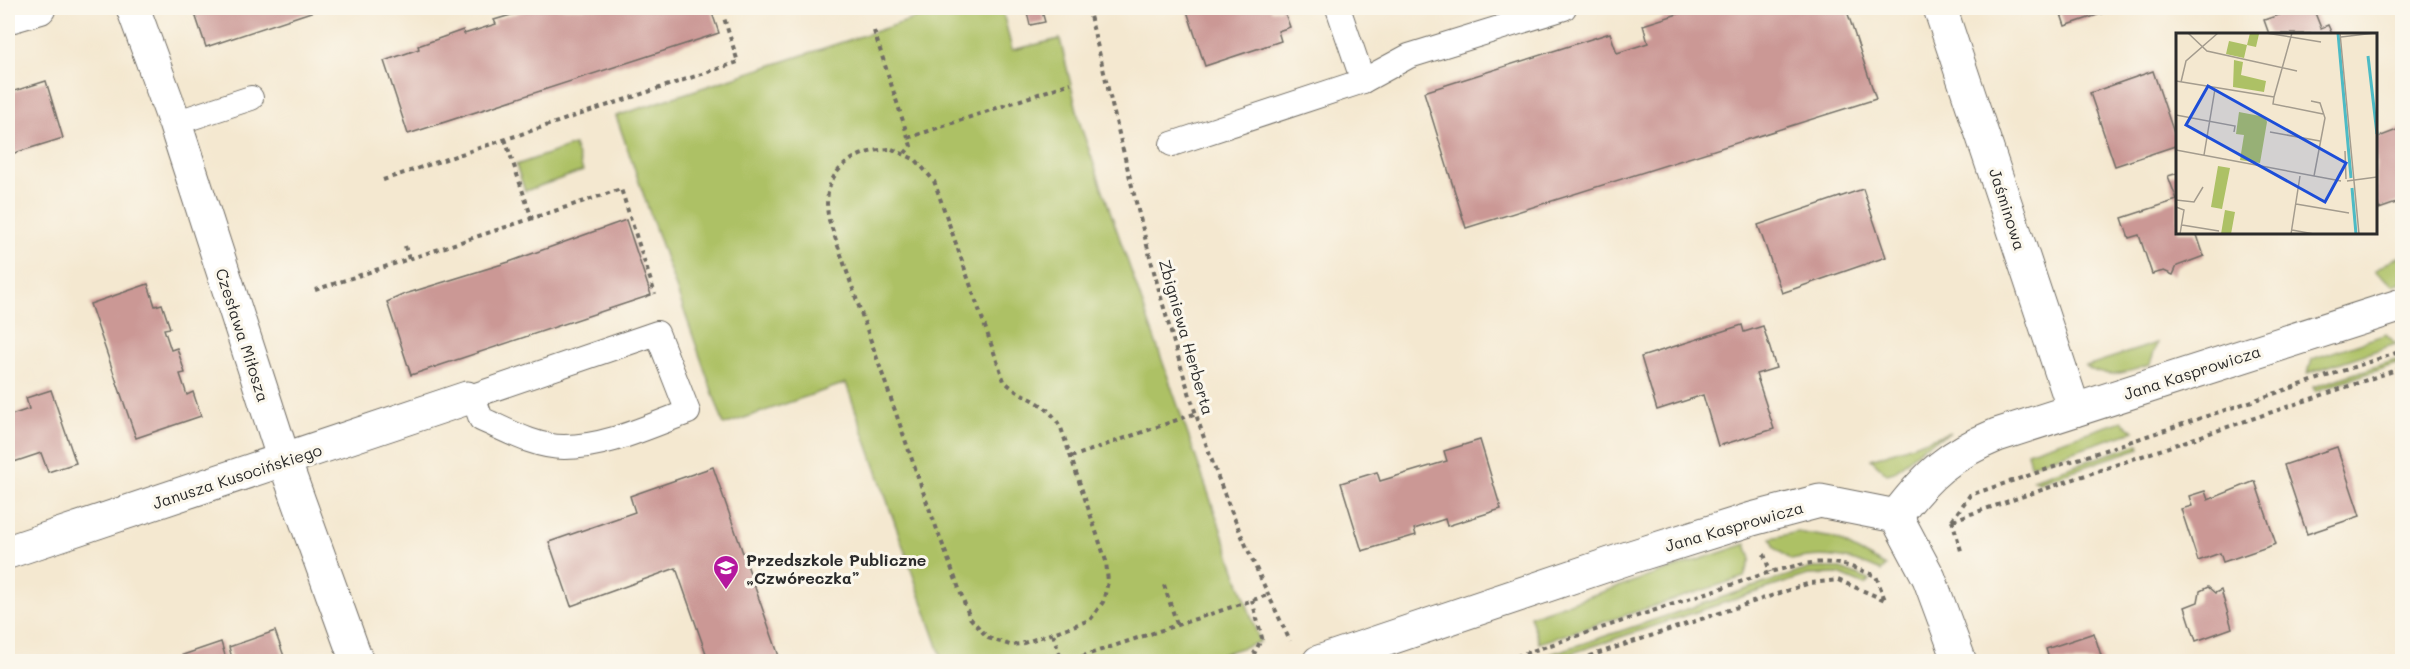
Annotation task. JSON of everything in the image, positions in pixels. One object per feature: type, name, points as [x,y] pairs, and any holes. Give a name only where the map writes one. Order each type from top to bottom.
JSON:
[{"type":"street","points":[[8,17],[39,8]]},
{"type":"street","name":"Czesława Miłosza","points":[[133,8],[175,123],[284,460],[357,662]]},
{"type":"street","name":"Jaśminowa","points":[[1940,8],[2074,410]]},
{"type":"street","name":"Jana Kasprowicza","points":[[1318,662],[1631,557],[1752,519],[1820,501],[1896,516],[1938,469],[1963,450],[1997,435],[2403,305]]},
{"type":"street","name":"Janusza Kusocińskiego","points":[[8,552],[470,397]]},
{"type":"street","points":[[1896,516],[1929,578],[1960,662]]},
{"type":"lane","points":[[1338,8],[1363,81]]},
{"type":"lane","points":[[1172,144],[1363,81],[1409,56],[1564,8]]},
{"type":"lane","points":[[175,123],[251,98]]},
{"type":"lane","points":[[657,333],[688,412],[609,440],[563,447],[527,440],[481,419],[470,397],[657,333]]},
{"type":"path","name":"Zbigniewa Herberta","points":[[1088,8],[1147,241],[1197,414],[1246,548],[1291,642]]},
{"type":"path","points":[[383,180],[738,62],[724,18]]},
{"type":"path","points":[[874,32],[908,138],[910,146],[905,153]]},
{"type":"path","points":[[908,138],[1071,83]]},
{"type":"path","points":[[505,139],[532,219]]},
{"type":"path","points":[[892,148],[905,153],[926,168],[934,181],[1004,381],[1043,404],[1053,413],[1071,457],[1106,561],[1108,582],[1103,602],[1090,620],[1053,634],[1010,645],[988,638],[970,618],[926,500],[829,220],[826,209],[830,185],[842,166],[870,150],[892,148]]},
{"type":"path","points":[[315,290],[621,189],[655,294]]},
{"type":"path","points":[[405,246],[410,259]]},
{"type":"path","points":[[1952,520],[1970,495],[2403,351]]},
{"type":"path","points":[[1952,520],[2403,368]]},
{"type":"path","points":[[1071,457],[1197,414]]},
{"type":"path","points":[[1952,520],[1964,561]]},
{"type":"path","points":[[1499,662],[1770,572],[1811,562],[1843,563],[1876,576],[1884,600],[1838,580],[1810,583],[1572,662]]},
{"type":"path","points":[[1164,585],[1178,624]]},
{"type":"path","points":[[1053,634],[1064,662],[1268,595]]},
{"type":"path","points":[[1252,600],[1262,638],[1254,654]]},
{"type":"green space","points":[[947,8],[1002,8],[1012,50],[1060,39],[1081,127],[1260,642],[1200,661],[943,661],[846,383],[724,425],[616,116]]},
{"type":"green space","points":[[574,145],[583,171],[525,191],[516,165]]},
{"type":"green space","points":[[2402,256],[2402,282],[2393,285],[2375,271],[2392,259]]},
{"type":"green space","points":[[2386,334],[2396,344],[2308,373],[2312,359]]},
{"type":"green space","points":[[2157,343],[2150,365],[2109,374],[2093,371],[2086,366]]},
{"type":"green space","points":[[2402,358],[2402,362],[2315,391],[2313,387]]},
{"type":"green space","points":[[2122,421],[2134,431],[2030,465],[2027,452]]},
{"type":"green space","points":[[1951,432],[1924,446],[1894,472],[1887,474],[1871,459]]},
{"type":"green space","points":[[2139,444],[2140,448],[2039,482],[2033,479]]},
{"type":"green space","points":[[1797,532],[1834,538],[1886,566],[1881,571],[1848,559],[1826,556],[1791,560],[1775,548],[1771,538]]},
{"type":"green space","points":[[1746,544],[1751,559],[1744,577],[1539,643],[1530,616]]},
{"type":"green space","points":[[1811,568],[1838,568],[1870,580],[1865,585],[1839,574],[1808,575],[1548,661],[1530,661]]},
{"type":"building","points":[[193,8],[323,8],[206,47]]},
{"type":"building","points":[[534,8],[719,8],[711,10],[719,33],[408,134],[384,61],[463,30],[464,34],[496,24],[494,20]]},
{"type":"building","points":[[1026,8],[1041,8],[1045,22],[1030,25]]},
{"type":"building","points":[[1186,8],[1270,8],[1271,11],[1283,8],[1290,27],[1278,31],[1281,41],[1205,66]]},
{"type":"building","points":[[1697,8],[1846,8],[1876,99],[1466,228],[1424,92],[1610,33],[1617,53],[1648,43],[1643,25]]},
{"type":"building","points":[[2059,8],[2118,8],[2065,26]]},
{"type":"building","points":[[2300,8],[2313,8],[2321,28],[2328,25],[2332,33],[2269,33],[2264,20]]},
{"type":"building","points":[[2153,71],[2176,139],[2176,146],[2115,166],[2090,93]]},
{"type":"building","points":[[46,81],[63,138],[8,155],[8,93]]},
{"type":"building","points":[[2402,128],[2402,201],[2379,209],[2377,202],[2377,138]]},
{"type":"building","points":[[2176,174],[2176,197],[2168,176]]},
{"type":"building","points":[[1863,189],[1886,257],[1782,293],[1758,225]]},
{"type":"building","points":[[2176,200],[2176,234],[2197,234],[2204,256],[2177,266],[2173,275],[2164,271],[2152,274],[2139,235],[2129,238],[2122,218]]},
{"type":"building","points":[[626,220],[651,295],[411,375],[387,302]]},
{"type":"building","points":[[148,284],[155,306],[162,304],[170,328],[164,329],[171,350],[177,348],[185,373],[180,374],[187,395],[193,392],[201,416],[136,438],[90,304]]},
{"type":"building","points":[[1742,325],[1744,332],[1763,326],[1776,368],[1756,374],[1774,429],[1718,446],[1703,395],[1657,410],[1641,357]]},
{"type":"building","points":[[51,390],[76,463],[48,472],[41,453],[8,464],[8,416],[29,409],[26,398]]},
{"type":"building","points":[[1480,440],[1501,509],[1447,526],[1445,519],[1414,529],[1416,535],[1362,551],[1341,483],[1377,472],[1380,481],[1447,461],[1444,451]]},
{"type":"building","points":[[2337,447],[2360,516],[2307,534],[2284,465]]},
{"type":"building","points":[[713,467],[781,662],[709,662],[676,568],[571,606],[549,542],[635,512],[630,496]]},
{"type":"building","points":[[2255,481],[2276,544],[2223,562],[2220,553],[2198,561],[2181,509],[2192,506],[2189,496],[2205,491],[2208,500]]},
{"type":"building","points":[[2208,587],[2215,593],[2221,590],[2232,628],[2196,641],[2185,607],[2198,602],[2200,591]]},
{"type":"building","points":[[275,631],[286,662],[233,662],[229,647]]},
{"type":"building","points":[[2094,633],[2103,662],[2050,662],[2046,649]]},
{"type":"building","points":[[221,642],[227,662],[175,662],[174,658]]},
{"type":"place","name":"Przedszkole Publiczne „Czwóreczka”","points":[[726,591]]}]
